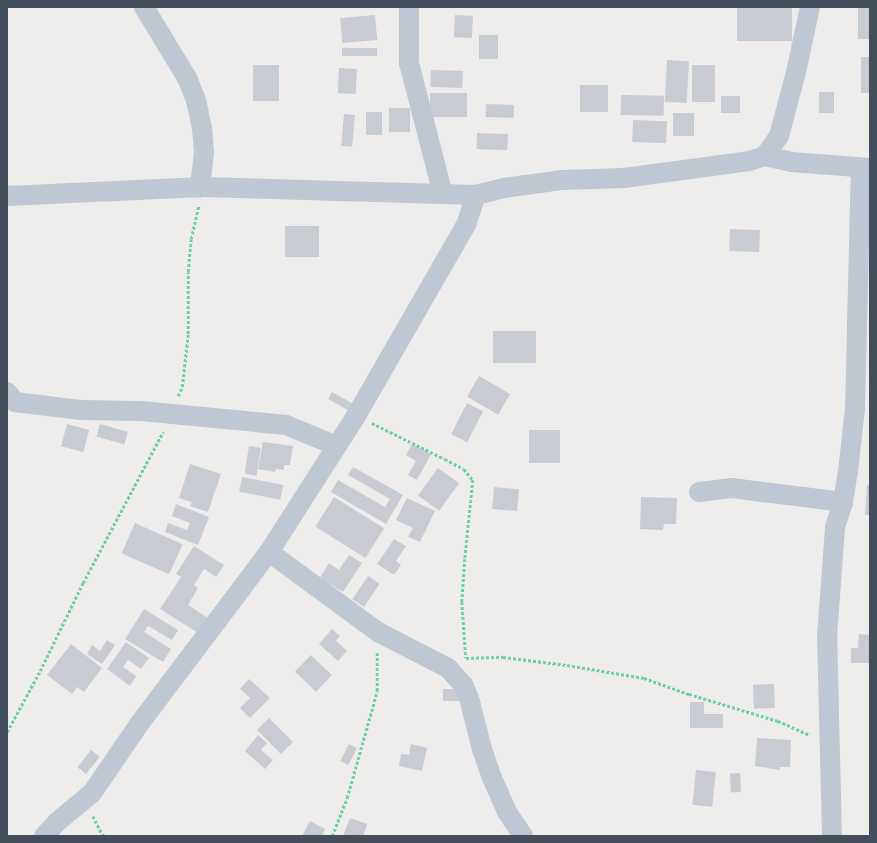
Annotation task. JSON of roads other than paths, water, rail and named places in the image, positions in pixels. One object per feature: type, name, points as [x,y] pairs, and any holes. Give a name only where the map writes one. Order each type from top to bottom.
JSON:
[{"type":"street","points":[[144,7],[187,78],[196,100],[202,129],[204,153],[202,188]]},
{"type":"street","points":[[409,7],[409,63],[443,194]]},
{"type":"street","points":[[765,156],[779,136],[796,72],[810,7]]},
{"type":"street","points":[[7,196],[202,188],[476,195],[504,188],[563,180],[624,178],[749,161],[765,156],[791,162],[865,168],[855,409],[843,502],[835,527],[828,629],[832,836]]},
{"type":"street","points":[[44,836],[57,822],[92,793],[140,723],[269,552],[356,416],[466,224],[476,195]]},
{"type":"street","points":[[7,392],[15,402],[80,410],[171,414],[286,425],[337,446]]},
{"type":"street","points":[[699,492],[731,488],[843,502]]},
{"type":"street","points":[[269,552],[378,632],[448,668],[464,686],[492,778],[507,812],[523,836]]}]
